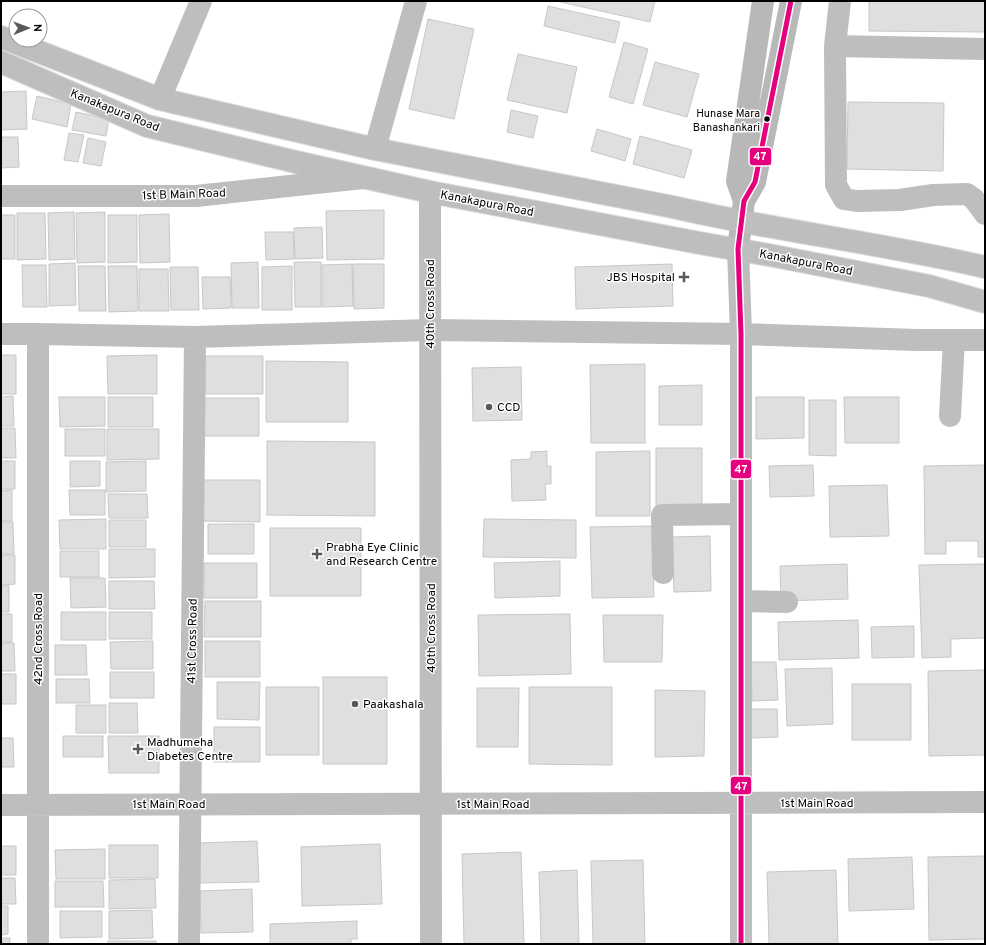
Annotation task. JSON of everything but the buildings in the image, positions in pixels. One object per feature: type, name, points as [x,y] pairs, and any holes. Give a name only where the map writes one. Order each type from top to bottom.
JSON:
[{"type":"main road","points":[[744,201],[737,181],[763,1]]},
{"type":"main road","points":[[738,249],[744,201],[755,182],[791,1]]},
{"type":"street","points":[[160,99],[201,1]]},
{"type":"street","points":[[375,149],[416,1]]},
{"type":"street","points":[[840,1],[835,46],[836,185],[844,199],[857,201],[900,200],[934,194],[966,194],[974,199],[985,214]]},
{"type":"street","points":[[1,37],[160,99],[375,149],[742,222],[939,256],[985,267]]},
{"type":"street","points":[[835,46],[985,49]]},
{"type":"street","name":"Kanakapura Road","points":[[1,62],[146,126],[430,192],[929,286],[985,302]]},
{"type":"street","name":"1st B Main Road","points":[[5,194],[196,196],[367,178]]},
{"type":"street","name":"40th Cross Road","points":[[430,192],[431,944]]},
{"type":"street","points":[[738,249],[741,334],[741,944]]},
{"type":"street","points":[[1,334],[195,337],[430,330],[741,334],[917,340],[985,340]]},
{"type":"street","name":"42nd Cross Road","points":[[38,334],[38,944]]},
{"type":"street","name":"41st Cross Road","points":[[189,944],[195,337]]},
{"type":"street","points":[[950,416],[954,340]]},
{"type":"street","points":[[663,573],[662,515],[741,514]]},
{"type":"street","points":[[741,601],[787,602]]},
{"type":"street","name":"1st Main Road","points":[[1,805],[985,802]]},
{"type":"transit line","name":"47","points":[[741,944],[741,334],[738,249],[744,201],[755,182],[791,1]]},
{"type":"place","name":"Hunase Mara Banashankari","points":[[767,119]]},
{"type":"place","name":"JBS Hospital","points":[[684,277]]},
{"type":"place","name":"CCD","points":[[489,407]]},
{"type":"place","name":"Prabha Eye Clinic and Research Centre","points":[[317,554]]},
{"type":"place","name":"Paakashala","points":[[355,704]]},
{"type":"place","name":"Madhumeha Diabetes Centre","points":[[138,749]]}]
